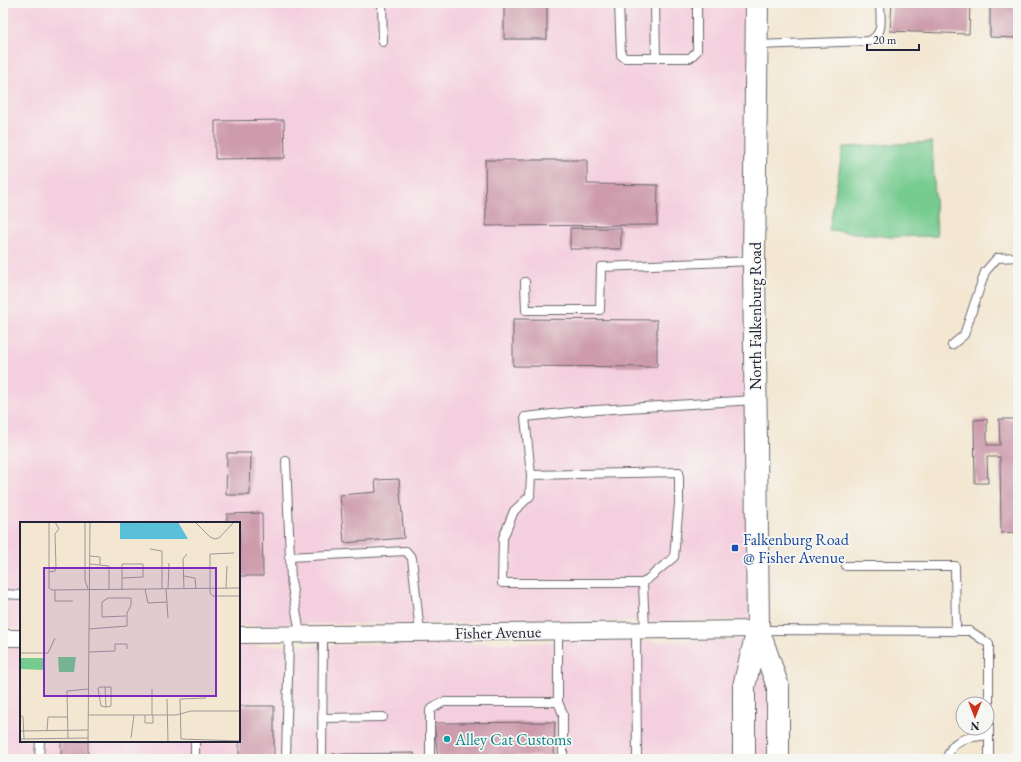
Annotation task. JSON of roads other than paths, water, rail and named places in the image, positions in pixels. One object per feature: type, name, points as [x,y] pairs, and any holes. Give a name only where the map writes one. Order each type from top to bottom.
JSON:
[{"type":"street","name":"North Falkenburg Road","points":[[744,759],[744,686],[758,630],[754,261],[757,3]]},
{"type":"street","name":"North Falkenburg Road","points":[[758,630],[778,687],[778,759]]},
{"type":"street","name":"Fisher Avenue","points":[[240,635],[758,630]]},
{"type":"street","points":[[3,638],[20,638]]},
{"type":"lane","points":[[382,3],[382,42]]},
{"type":"lane","points":[[620,3],[621,55],[625,58],[690,58],[697,51],[696,3]]},
{"type":"lane","points":[[655,3],[656,58]]},
{"type":"lane","points":[[757,45],[869,41],[877,38],[881,32],[880,3]]},
{"type":"lane","points":[[952,345],[964,335],[985,272],[997,258],[1018,258]]},
{"type":"lane","points":[[525,282],[526,310],[600,310],[601,267],[754,261]]},
{"type":"lane","points":[[531,475],[678,472],[679,504],[674,557],[643,582],[502,583],[503,538],[514,511],[530,496],[531,475],[525,417],[581,411],[755,400]]},
{"type":"lane","points":[[286,461],[289,557],[294,635],[288,750],[286,759]]},
{"type":"lane","points":[[289,557],[406,551],[412,558],[420,633]]},
{"type":"lane","points":[[846,566],[955,566],[956,631]]},
{"type":"lane","points":[[637,759],[643,582]]},
{"type":"lane","points":[[3,594],[20,595]]},
{"type":"lane","points":[[758,630],[970,631],[989,644],[989,696]]},
{"type":"lane","points":[[558,632],[558,702],[563,714],[563,759]]},
{"type":"lane","points":[[322,759],[323,634]]},
{"type":"lane","points":[[430,759],[430,710],[443,702],[558,702]]},
{"type":"lane","points":[[322,718],[383,716]]},
{"type":"lane","points":[[947,759],[948,753],[955,743],[966,737],[978,736]]},
{"type":"lane","points":[[989,736],[989,759]]},
{"type":"lane","points":[[40,742],[40,759]]},
{"type":"lane","points":[[195,742],[195,759]]},
{"type":"place","name":"Falkenburg Road @ Fisher Avenue","points":[[735,548]]},
{"type":"place","name":"Alley Cat Customs","points":[[447,739]]}]
